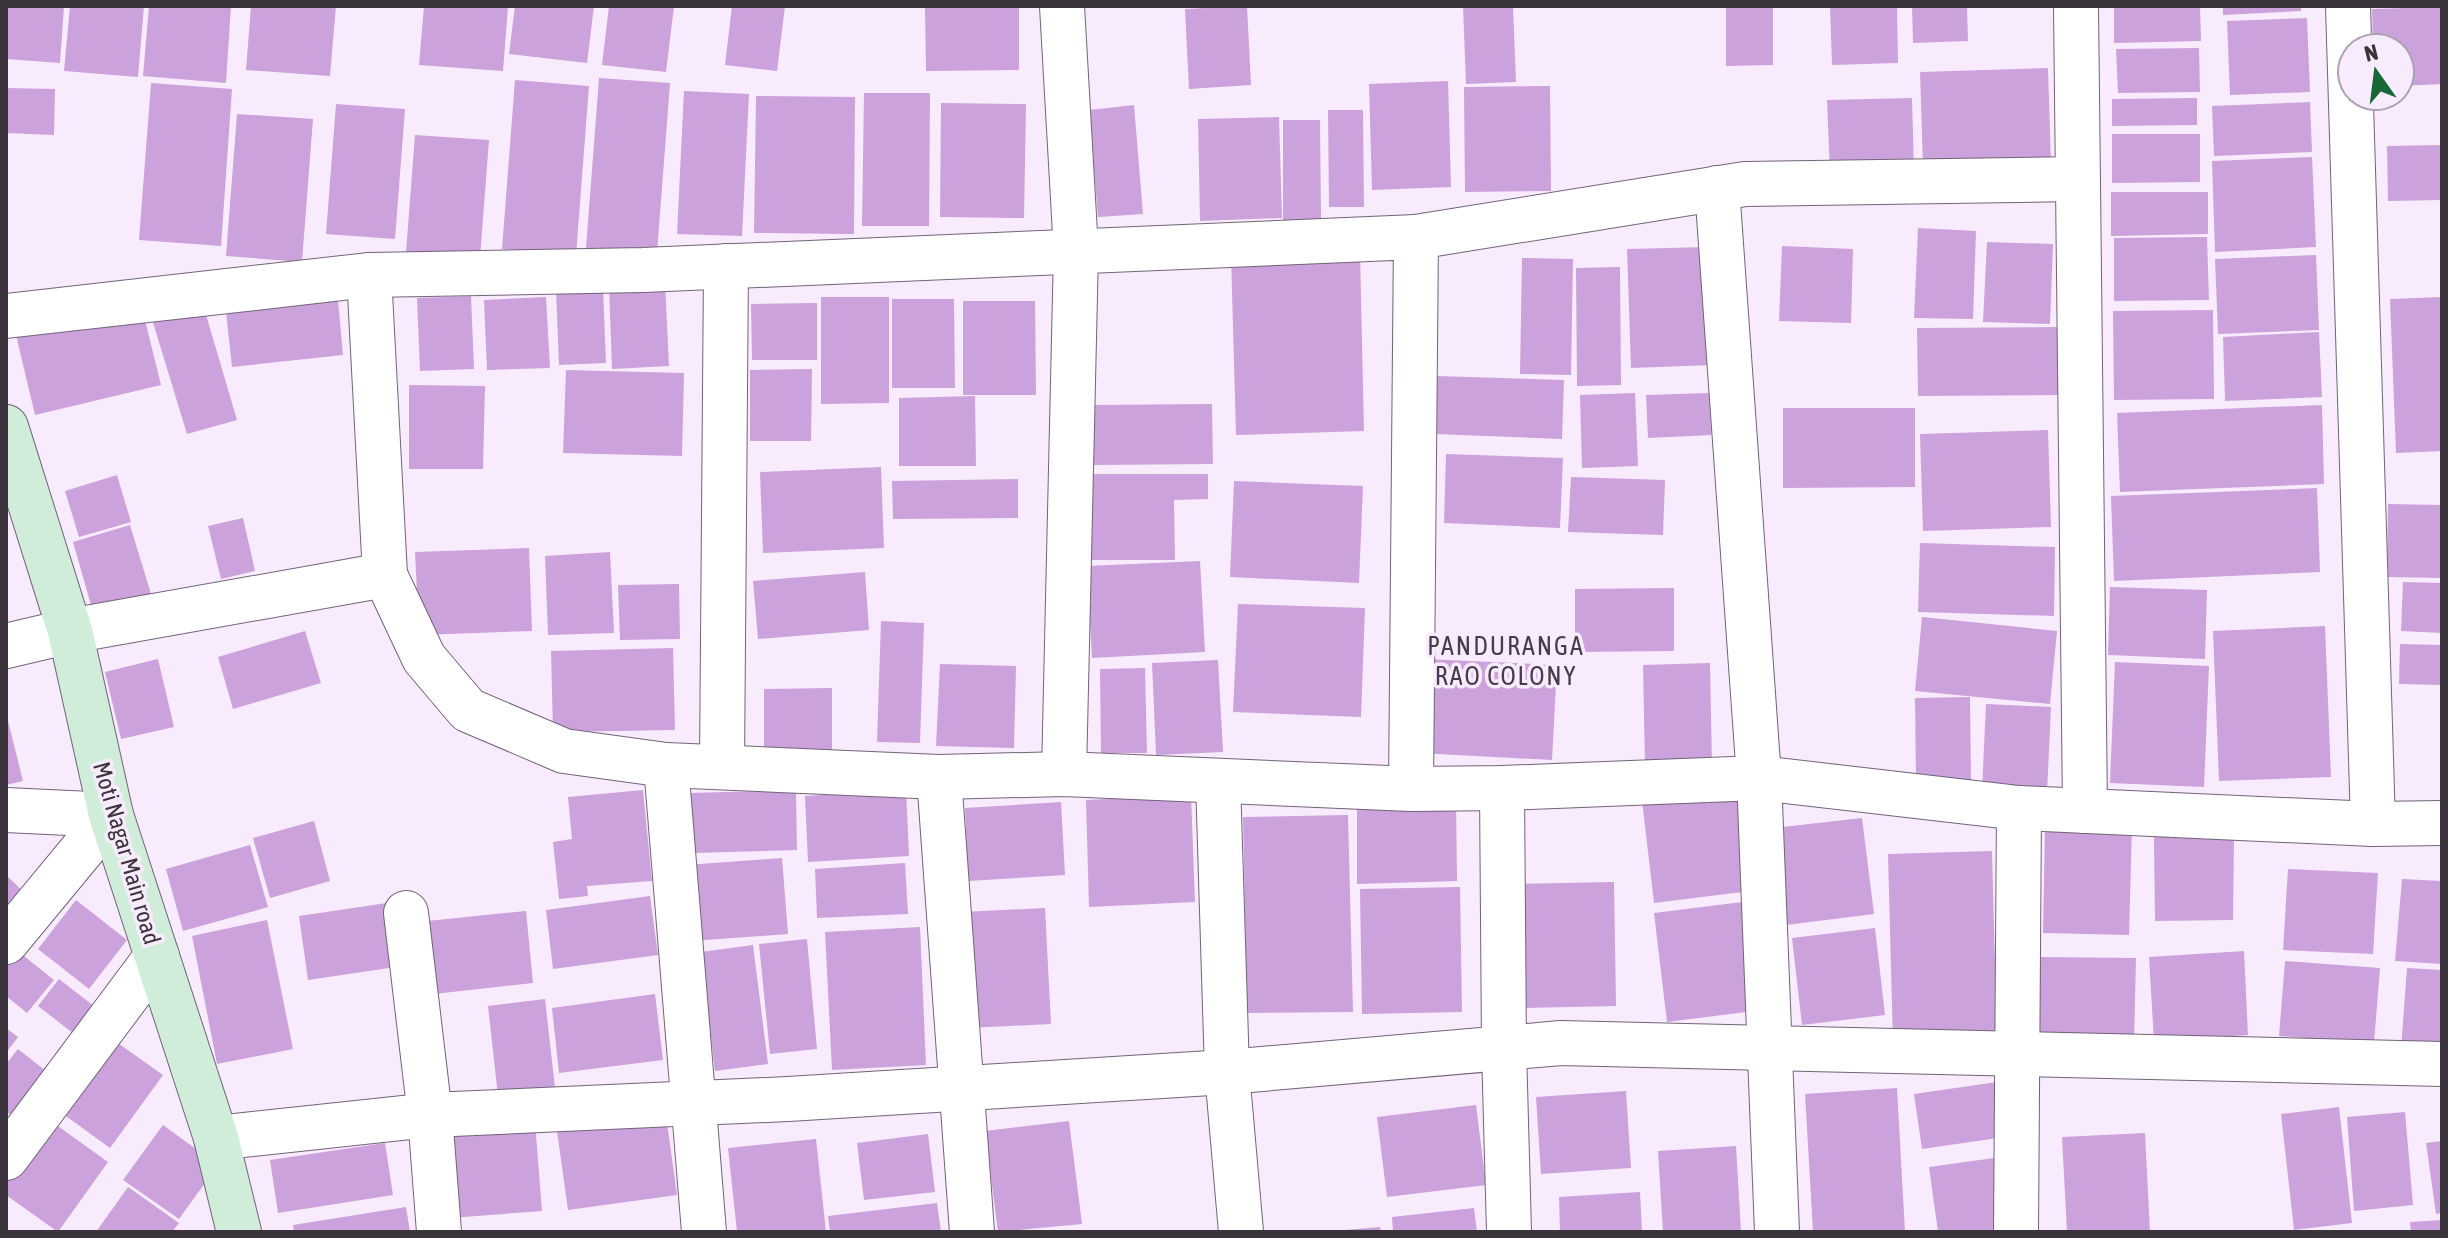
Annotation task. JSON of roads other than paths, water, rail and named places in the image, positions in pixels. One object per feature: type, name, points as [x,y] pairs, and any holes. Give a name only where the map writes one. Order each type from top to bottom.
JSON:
[{"type":"street","points":[[1062,6],[1076,251],[1064,774]]},
{"type":"street","points":[[2076,6],[2085,811]]},
{"type":"street","points":[[2348,6],[2373,824]]},
{"type":"street","points":[[6,316],[369,275],[643,270],[1416,237],[1745,184],[2078,179]]},
{"type":"street","points":[[1717,188],[1759,778],[1777,1232]]},
{"type":"street","points":[[1411,789],[1416,237]]},
{"type":"street","points":[[722,766],[726,266]]},
{"type":"street","points":[[369,275],[385,575],[424,658],[468,710],[564,751],[666,765],[939,777],[1064,774],[1411,789],[1759,778],[2019,808],[2373,824],[2442,823]]},
{"type":"street","name":"Moti Nagar Main road","points":[[6,427],[70,631],[111,815],[216,1138],[239,1232]]},
{"type":"street","points":[[6,646],[70,631],[385,575]]},
{"type":"street","points":[[666,765],[704,1232]]},
{"type":"street","points":[[939,777],[972,1232]]},
{"type":"street","points":[[1218,781],[1227,1072],[1241,1232]]},
{"type":"street","points":[[1502,788],[1509,1232]]},
{"type":"street","points":[[2016,1232],[2019,808]]},
{"type":"street","points":[[6,810],[111,815]]},
{"type":"street","points":[[6,942],[111,815]]},
{"type":"street","points":[[406,913],[430,1115],[439,1232]]},
{"type":"street","points":[[6,1158],[157,956]]},
{"type":"street","points":[[216,1138],[430,1115],[1227,1072],[1561,1043],[2442,1064]]},
{"type":"district","name":"PANDURANGA RAO COLONY","points":[[1506,661]]}]
